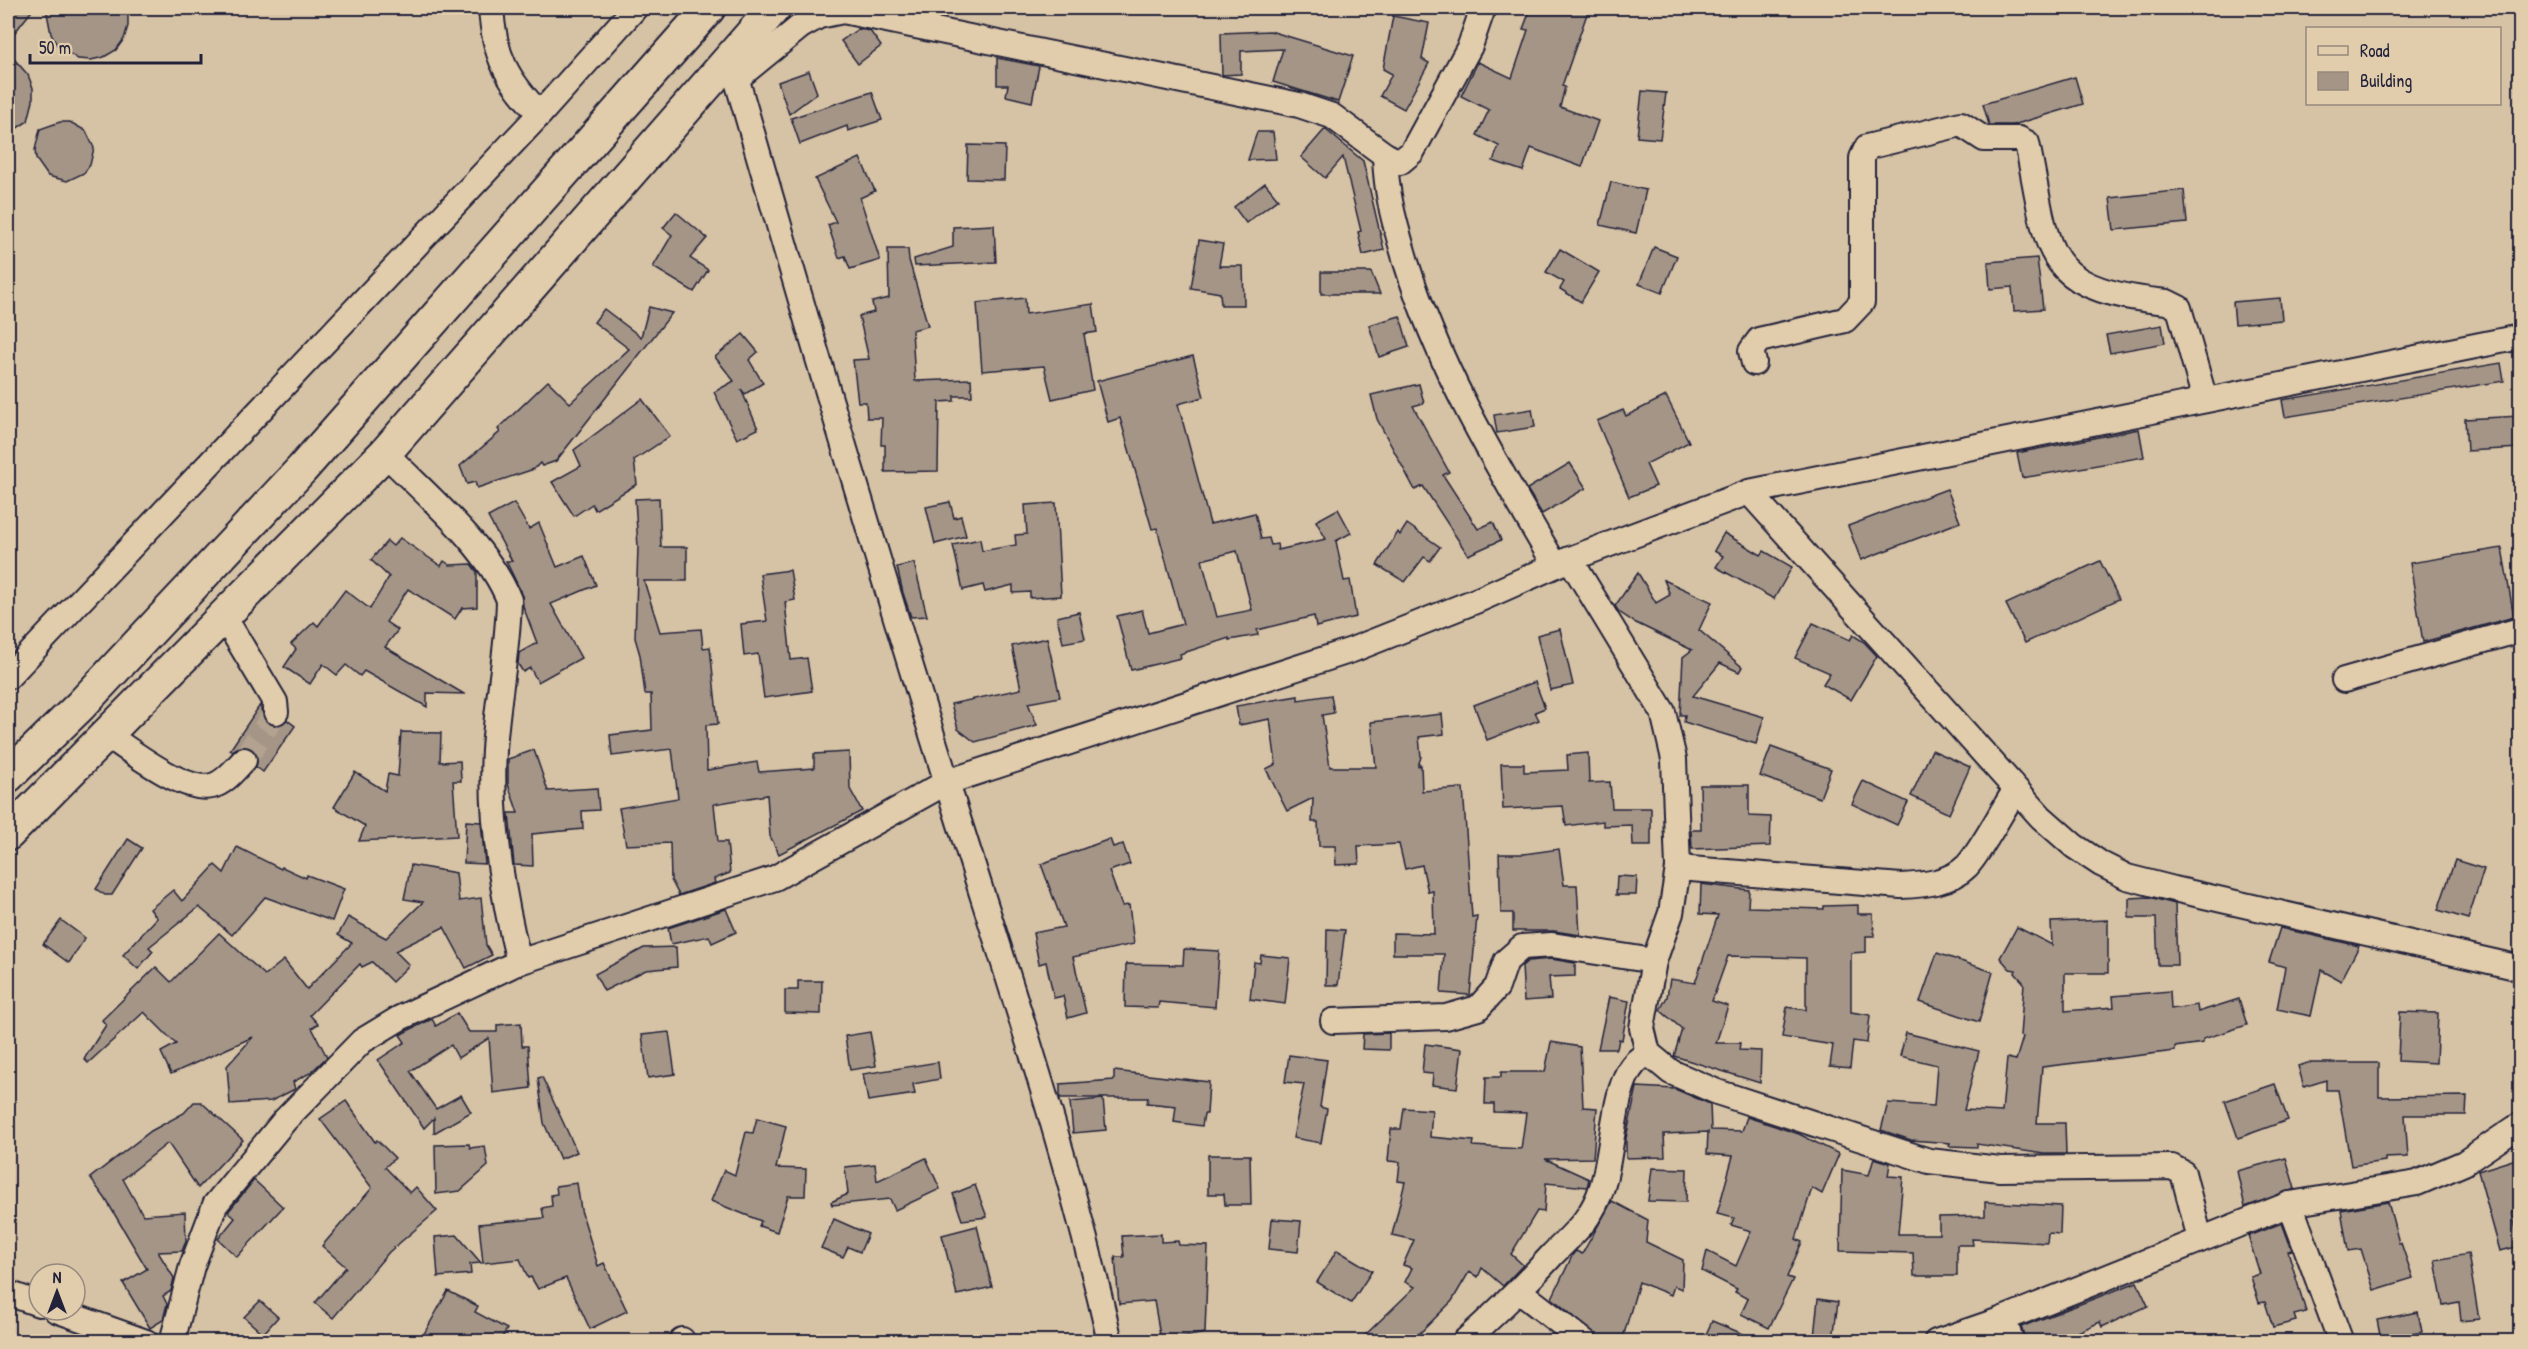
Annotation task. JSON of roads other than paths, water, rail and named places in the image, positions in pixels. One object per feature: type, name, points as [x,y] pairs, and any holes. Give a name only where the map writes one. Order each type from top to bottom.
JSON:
[{"type":"main road","points":[[8,776],[80,706],[302,469],[709,8]]},
{"type":"main road","points":[[8,834],[385,453],[733,68],[774,8]]},
{"type":"street","points":[[491,8],[494,37],[502,64],[517,90],[540,114]]},
{"type":"street","points":[[8,677],[540,114],[635,8]]},
{"type":"street","points":[[1110,1341],[1087,1244],[1028,1041],[946,782],[733,68],[819,16],[843,11],[1299,105],[1332,116],[1385,155],[1400,162],[1412,152],[1470,46],[1483,8]]},
{"type":"street","points":[[1754,363],[1750,351],[1759,340],[1845,320],[1862,302],[1862,158],[1867,147],[1961,124],[1984,140],[2019,139],[2027,143],[2048,246],[2061,268],[2083,285],[2167,302],[2179,308],[2205,400]]},
{"type":"street","points":[[1385,155],[1388,199],[1415,289],[1438,350],[1470,419],[1665,720],[1674,759],[1678,868],[1671,913],[1654,961],[1642,1029],[1648,1053],[1671,1072],[1717,1092],[1929,1161],[2000,1169],[2172,1167],[2183,1173],[2200,1239]]},
{"type":"street","points":[[172,1341],[192,1266],[215,1205],[285,1120],[362,1041],[400,1018],[519,962],[775,878],[946,782],[1352,650],[1478,600],[1563,562],[1749,492],[2520,337]]},
{"type":"street","points":[[385,453],[489,560],[502,581],[509,600],[508,628],[494,749],[494,793],[503,898],[519,962]]},
{"type":"street","points":[[1749,492],[2015,790],[2074,846],[2127,877],[2520,968]]},
{"type":"street","points":[[223,615],[275,702],[276,712]]},
{"type":"street","points":[[2344,680],[2520,630]]},
{"type":"street","points":[[107,735],[187,784],[211,787],[224,780],[244,760]]},
{"type":"street","points":[[1678,868],[1901,886],[1925,885],[1943,880],[1966,866],[2015,790]]},
{"type":"street","points":[[1334,1021],[1446,1017],[1478,1008],[1497,987],[1506,961],[1522,947],[1552,945],[1654,961]]},
{"type":"street","points":[[1464,1341],[1519,1291],[1581,1228],[1594,1209],[1611,1159],[1616,1116],[1627,1074],[1634,1063],[1648,1053]]},
{"type":"street","points":[[1936,1341],[2003,1318],[2290,1204],[2417,1183],[2464,1163],[2520,1125]]},
{"type":"street","points":[[2290,1204],[2341,1341]]},
{"type":"street","points":[[1519,1291],[1585,1341]]},
{"type":"street","points":[[8,1293],[27,1300]]},
{"type":"street","points":[[2003,1318],[2012,1341]]},
{"type":"street","points":[[81,1322],[108,1335],[146,1341]]},
{"type":"tunnel","points":[[244,760],[276,712]]}]
